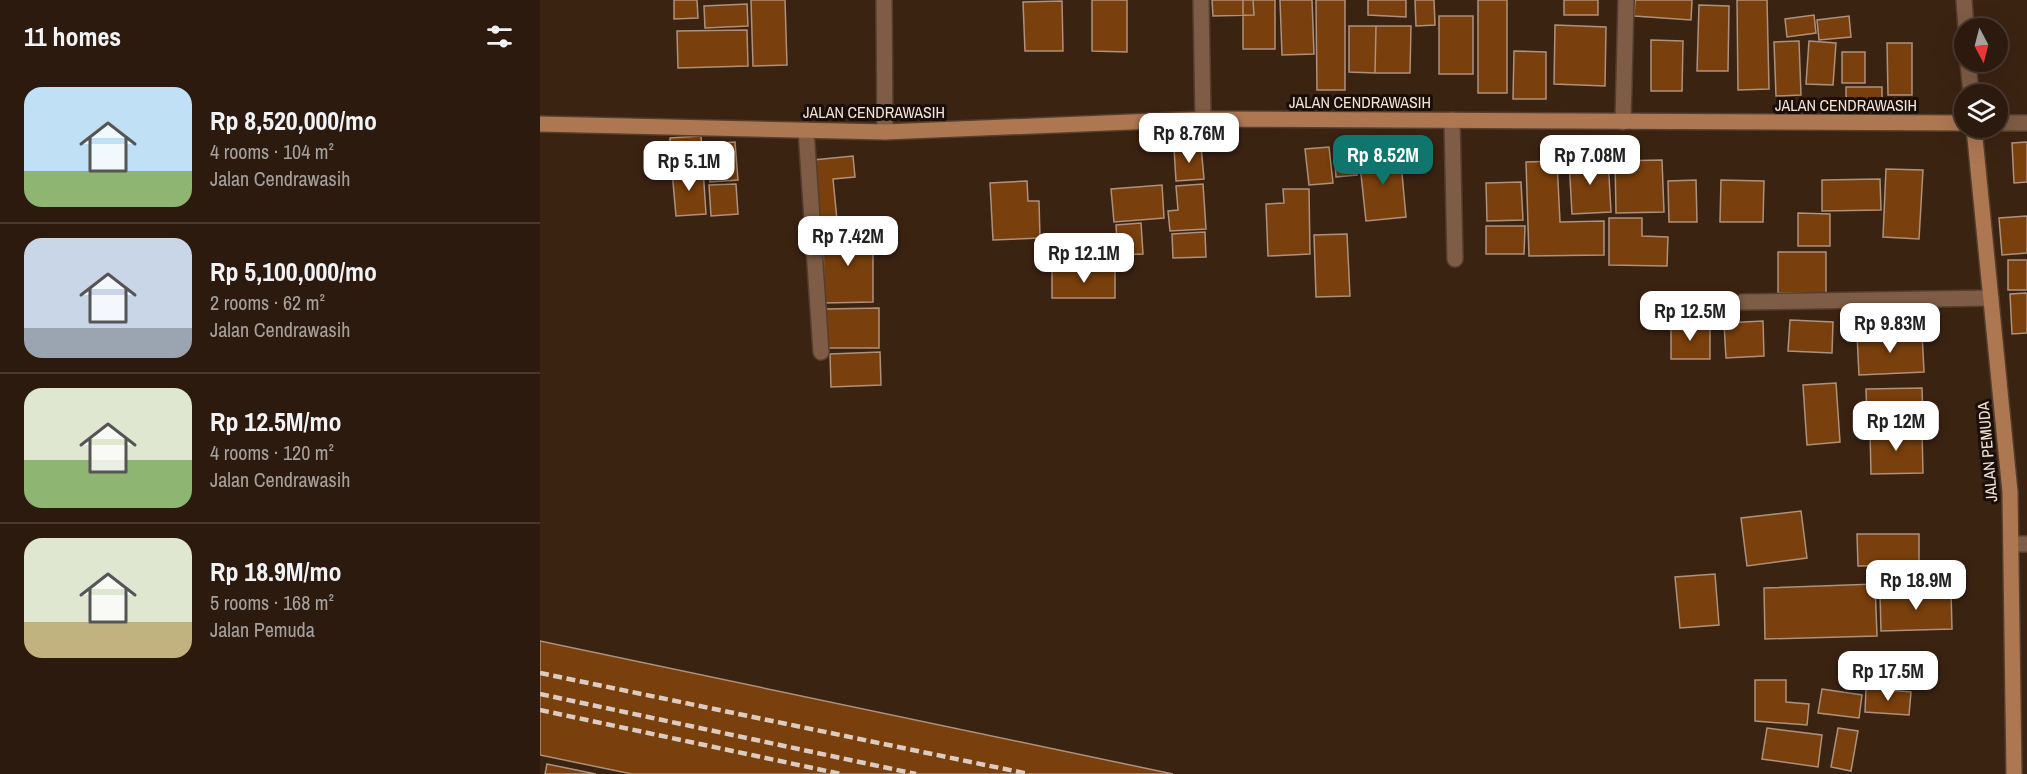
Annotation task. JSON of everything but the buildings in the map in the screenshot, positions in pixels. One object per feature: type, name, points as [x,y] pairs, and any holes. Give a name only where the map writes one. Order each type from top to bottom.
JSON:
[{"type":"main road","name":"JALAN CENDRAWASIH","points":[[540,124],[885,132],[1203,119],[1954,123]]},
{"type":"main road","name":"JALAN PEMUDA","points":[[1975,138],[2010,492],[2014,774]]},
{"type":"street","points":[[884,0],[885,132]]},
{"type":"street","points":[[1201,0],[1203,119]]},
{"type":"street","points":[[1623,122],[1626,0]]},
{"type":"street","points":[[1964,0],[1965,18]]},
{"type":"street","points":[[1452,120],[1455,259]]},
{"type":"street","points":[[2008,123],[2027,123]]},
{"type":"street","points":[[806,130],[821,352]]},
{"type":"street","points":[[1742,302],[1991,298]]},
{"type":"street","points":[[2011,544],[2027,544]]},
{"type":"railway","points":[[540,673],[1029,774]]},
{"type":"railway","points":[[540,694],[916,774]]},
{"type":"railway","points":[[540,710],[841,774]]}]
